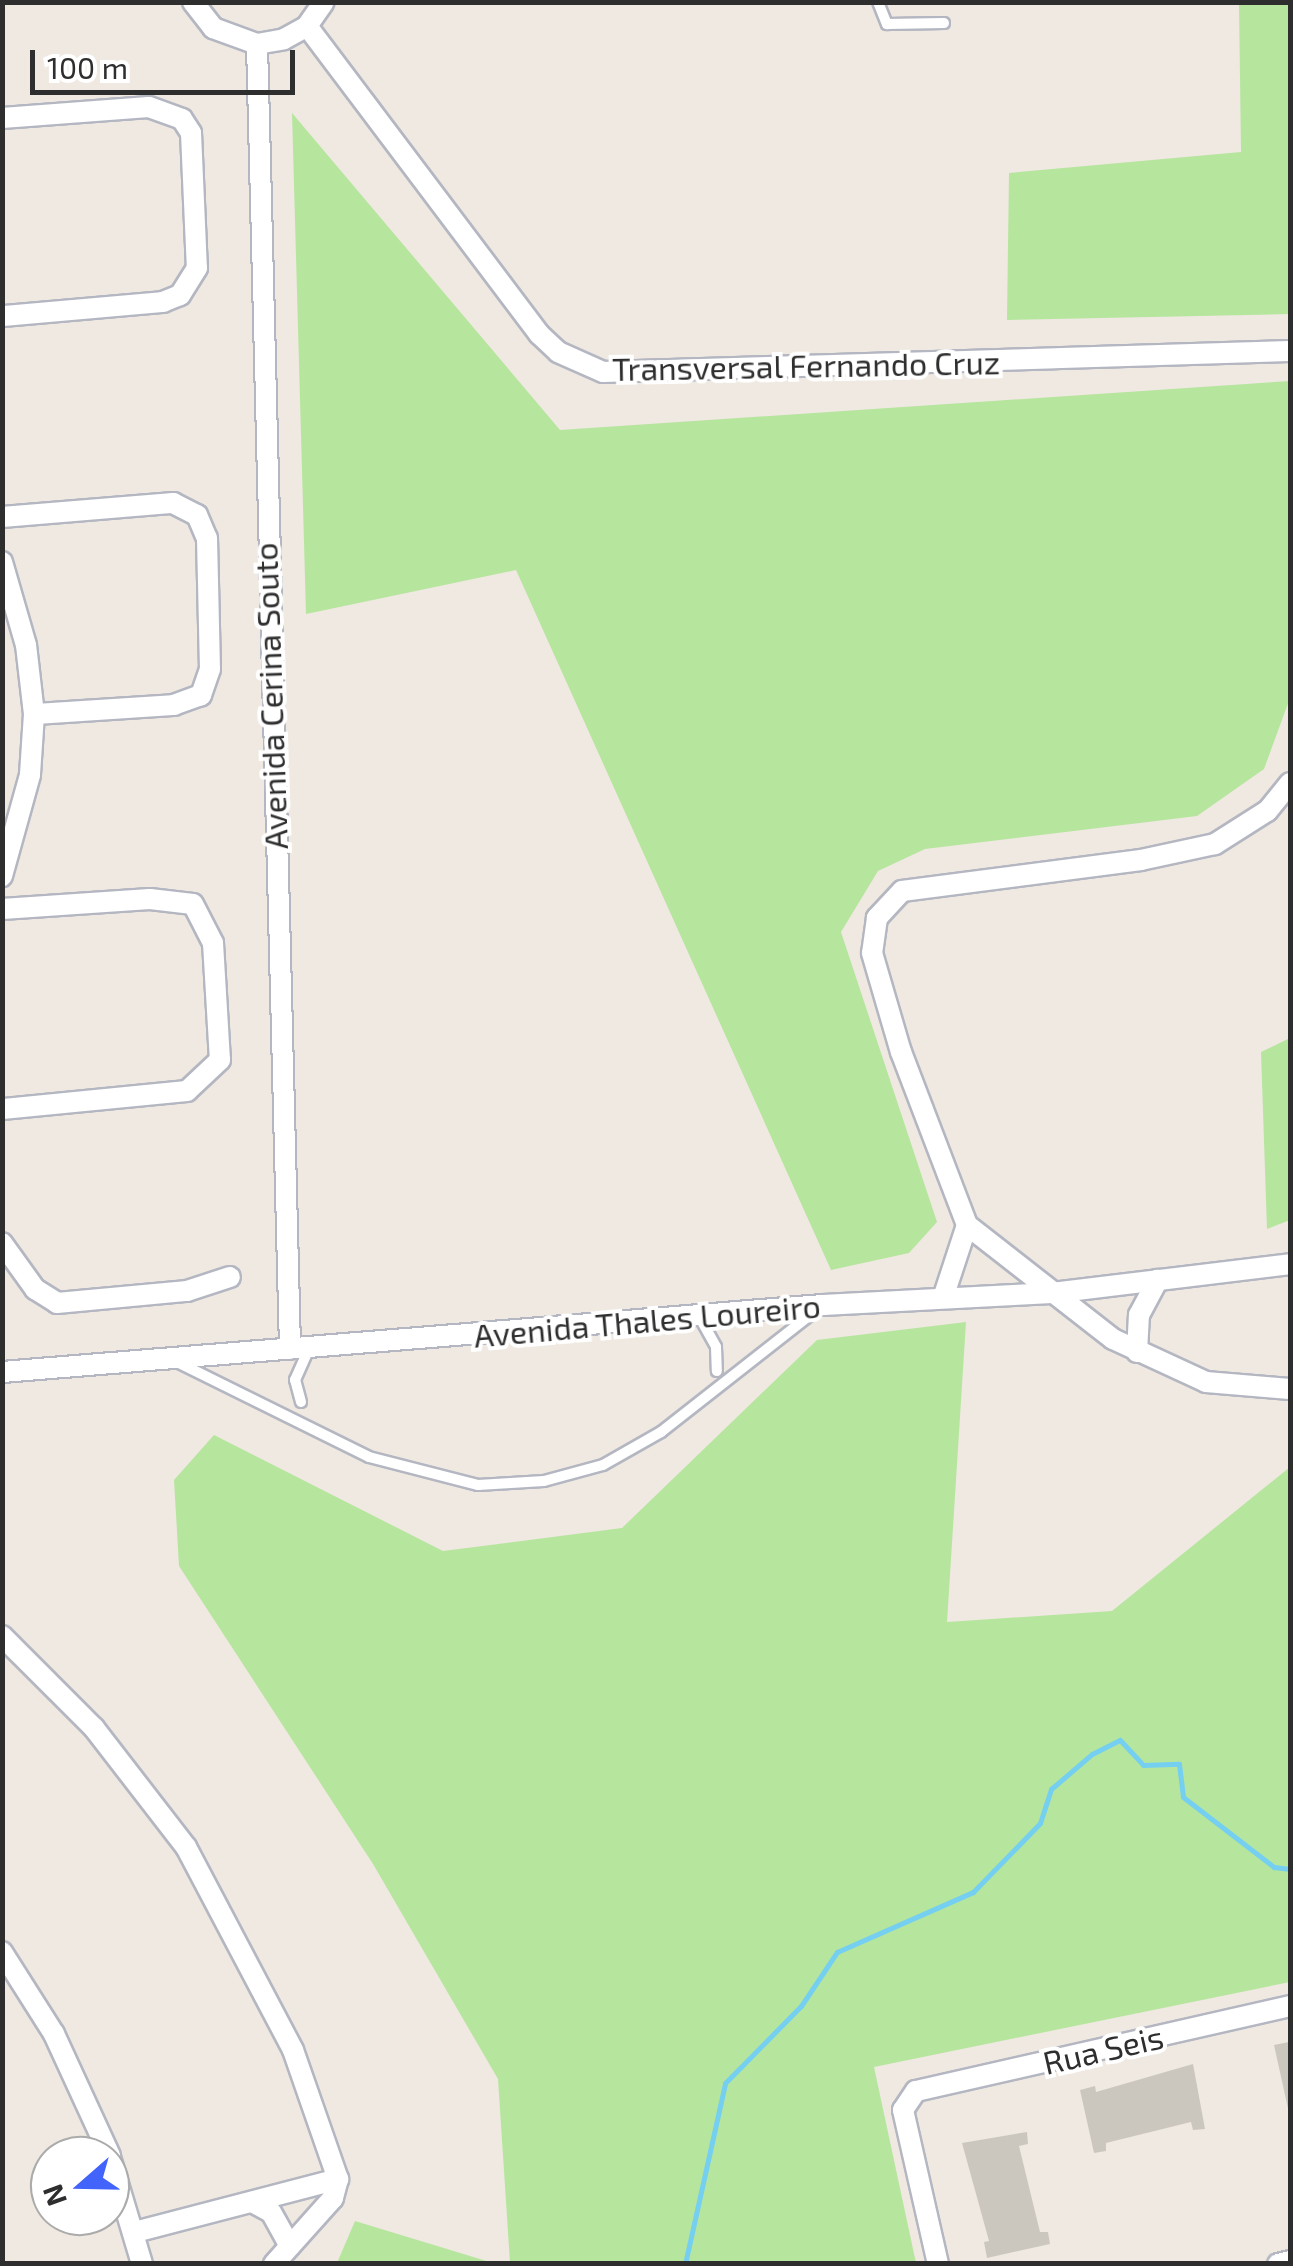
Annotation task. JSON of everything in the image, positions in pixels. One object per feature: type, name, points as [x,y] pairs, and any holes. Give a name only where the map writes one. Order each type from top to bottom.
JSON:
[{"type":"street","points":[[191,5],[234,40],[257,44],[284,40],[308,26],[324,2]]},
{"type":"street","name":"Transversal Fernando Cruz","points":[[308,26],[539,334],[558,352],[603,372],[1290,350]]},
{"type":"street","name":"Avenida Cerina Souto","points":[[257,44],[300,1348]]},
{"type":"street","points":[[2,118],[168,111],[191,134],[197,203],[197,268],[180,294],[144,304],[2,316]]},
{"type":"street","points":[[2,517],[173,503],[197,515],[207,538],[210,669],[201,696],[174,705],[34,714]]},
{"type":"street","points":[[2,562],[26,645],[34,714],[30,776],[2,876]]},
{"type":"street","points":[[1290,783],[1267,811],[1215,844],[1141,860],[927,885],[889,900],[874,928],[872,952],[901,1052],[967,1225],[1052,1293],[1206,1382],[1290,1389]]},
{"type":"street","points":[[2,909],[150,898],[181,900],[203,914],[214,943],[220,1060],[187,1091],[2,1109]]},
{"type":"street","points":[[943,1298],[967,1225]]},
{"type":"street","points":[[2,1244],[24,1278],[56,1303],[187,1291],[230,1277]]},
{"type":"street","name":"Avenida Thales Loureiro","points":[[2,1372],[823,1305],[1052,1293],[1290,1264]]},
{"type":"street","points":[[1137,1344],[1145,1296],[1158,1280]]},
{"type":"street","points":[[2,1636],[141,1784],[205,1879],[294,2050],[338,2179],[332,2198],[274,2264]]},
{"type":"street","points":[[2,1952],[54,2034],[101,2136]]},
{"type":"street","name":"Rua Seis","points":[[938,2264],[903,2110],[916,2091],[1290,2006]]},
{"type":"street","points":[[135,2232],[338,2179]]},
{"type":"street","points":[[252,2202],[270,2212],[290,2246]]},
{"type":"street","points":[[130,2217],[142,2264]]},
{"type":"street","points":[[1278,2264],[1290,2261]]},
{"type":"lane","points":[[878,2],[887,24],[944,23]]},
{"type":"lane","points":[[168,1358],[370,1457],[478,1485],[544,1481],[603,1464],[661,1432],[823,1305]]},
{"type":"lane","points":[[698,1315],[716,1346],[717,1371]]},
{"type":"lane","points":[[300,1348],[295,1380],[301,1402]]},
{"type":"green space","points":[[1239,3],[1290,3],[1290,314],[1007,320],[1009,173],[1241,152]]},
{"type":"green space","points":[[292,113],[560,430],[1290,381],[1290,698],[1264,769],[1197,816],[925,849],[878,871],[841,932],[937,1222],[909,1253],[831,1270],[516,570],[306,614]]},
{"type":"green space","points":[[1290,1038],[1290,1220],[1267,1229],[1261,1052]]},
{"type":"green space","points":[[966,1322],[947,1622],[1112,1611],[1290,1467],[1290,1982],[874,2067],[916,2263],[510,2263],[498,2079],[373,1864],[179,1566],[174,1480],[214,1435],[443,1551],[622,1528],[817,1340]]},
{"type":"green space","points":[[355,2221],[493,2263],[337,2263]]},
{"type":"building","points":[[1289,2042],[1290,2047],[1289,2113],[1274,2045]]},
{"type":"building","points":[[1193,2064],[1205,2129],[1193,2130],[1191,2122],[1106,2143],[1106,2151],[1094,2153],[1080,2090],[1095,2086],[1096,2092]]},
{"type":"building","points":[[1027,2132],[1028,2144],[1019,2146],[1040,2232],[1048,2232],[1050,2244],[987,2258],[984,2242],[989,2241],[962,2143]]},
{"type":"waterway","points":[[685,2264],[725,2083],[801,2006],[837,1952],[973,1892],[1040,1823],[1051,1789],[1092,1754],[1120,1740],[1143,1765],[1179,1764],[1183,1797],[1274,1867],[1290,1869]]}]
